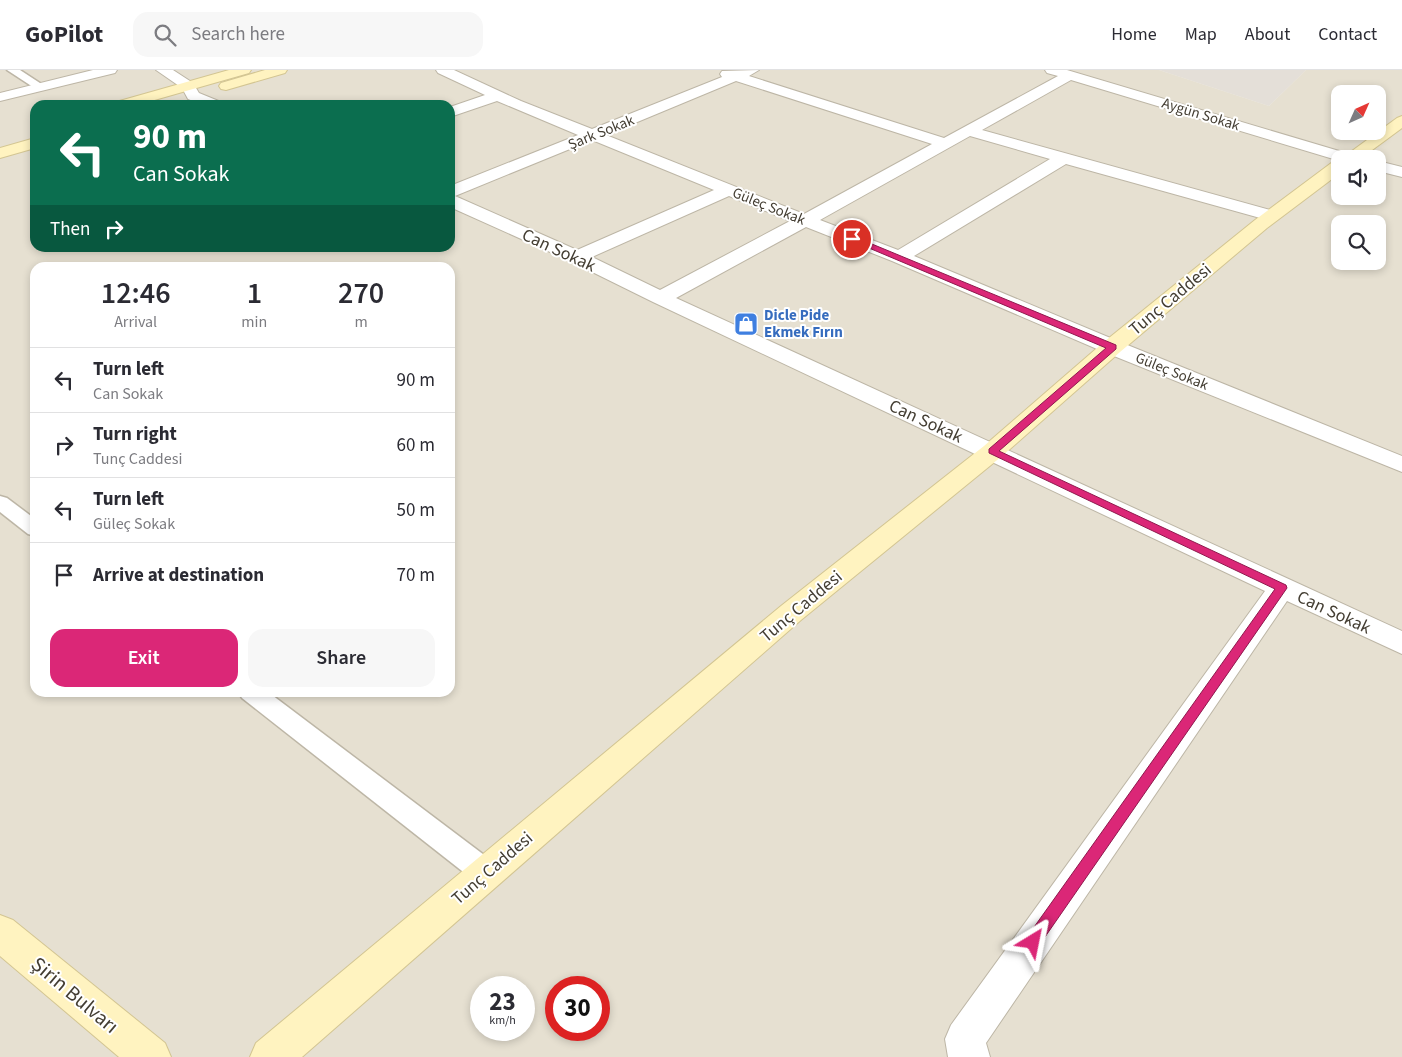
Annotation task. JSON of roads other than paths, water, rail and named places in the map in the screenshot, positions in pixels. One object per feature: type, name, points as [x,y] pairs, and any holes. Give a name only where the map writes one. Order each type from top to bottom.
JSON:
[{"type":"street","points":[[0,97],[110,70]]},
{"type":"street","points":[[164,70],[191,91],[207,100]]},
{"type":"street","points":[[173,100],[244,70]]},
{"type":"street","points":[[146,100],[280,70]]},
{"type":"street","name":"Güleç Sokak","points":[[447,70],[499,95],[593,135],[899,257],[1112,347],[1399,460]]},
{"type":"street","points":[[716,70],[944,143]]},
{"type":"street","name":"Şark Sokak","points":[[455,190],[752,70]]},
{"type":"street","name":"Aygün Sokak","points":[[1052,70],[1331,154]]},
{"type":"street","points":[[660,298],[898,171],[944,143],[1070,75]]},
{"type":"street","points":[[455,110],[499,95]]},
{"type":"street","points":[[1362,150],[1402,121]]},
{"type":"street","points":[[0,139],[30,130]]},
{"type":"street","points":[[968,131],[1271,216]]},
{"type":"street","points":[[0,153],[30,144]]},
{"type":"street","points":[[899,257],[1064,158]]},
{"type":"street","points":[[1386,168],[1402,172]]},
{"type":"street","name":"Tunç Caddesi","points":[[271,1057],[791,613],[992,451],[1112,347],[1271,216],[1331,172]]},
{"type":"street","points":[[577,257],[728,190]]},
{"type":"street","name":"Can Sokak","points":[[455,202],[577,257],[660,298],[1402,643]]},
{"type":"street","points":[[970,1057],[965,1039],[1282,588]]},
{"type":"street","name":"Şirin Bulvarı","points":[[0,932],[150,1057]]},
{"type":"lane","points":[[12,70],[40,87]]},
{"type":"lane","points":[[0,502],[30,525]]},
{"type":"lane","points":[[257,697],[486,872]]},
{"type":"place","name":"Dicle Pide Ekmek Fırın","points":[[746,324]]}]
